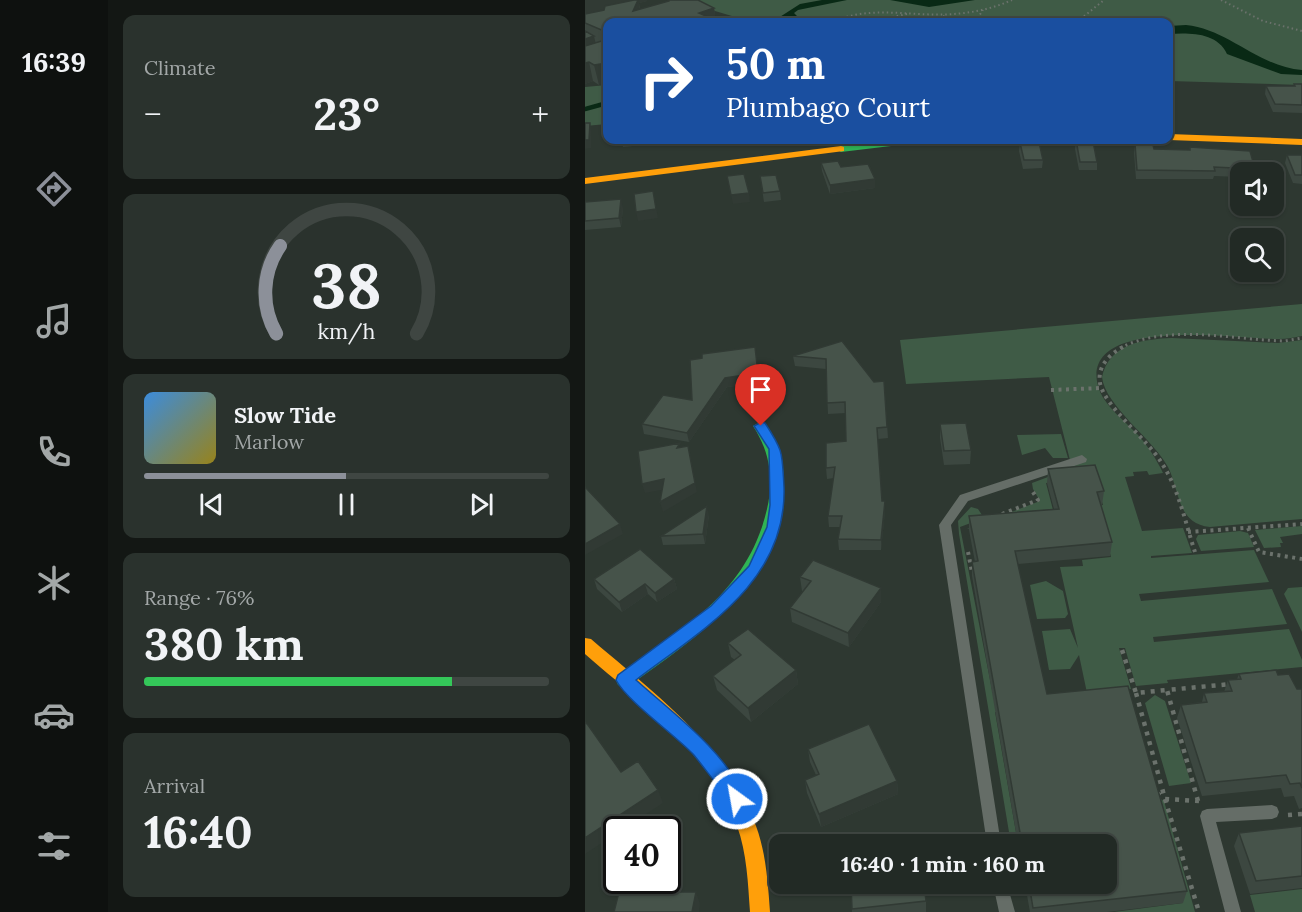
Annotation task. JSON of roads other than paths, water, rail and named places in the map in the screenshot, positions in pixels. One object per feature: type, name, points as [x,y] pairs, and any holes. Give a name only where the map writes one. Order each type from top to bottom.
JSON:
[{"type":"street","points":[[1173,123],[1302,128]]},
{"type":"street","points":[[1173,137],[1302,142]]},
{"type":"street","points":[[585,166],[765,144]]},
{"type":"street","points":[[585,181],[884,144]]},
{"type":"street","points":[[624,680],[717,610],[741,588],[760,560],[774,527],[778,462],[770,438],[761,426]]},
{"type":"street","points":[[585,644],[721,772],[737,799],[749,830],[757,862],[760,912]]},
{"type":"lane","points":[[992,834],[945,525],[964,498],[1082,459]]},
{"type":"lane","points":[[1233,912],[1207,816],[1272,812]]},
{"type":"lane","points":[[1002,894],[1007,912]]},
{"type":"waterway","points":[[585,109],[603,104]]}]
